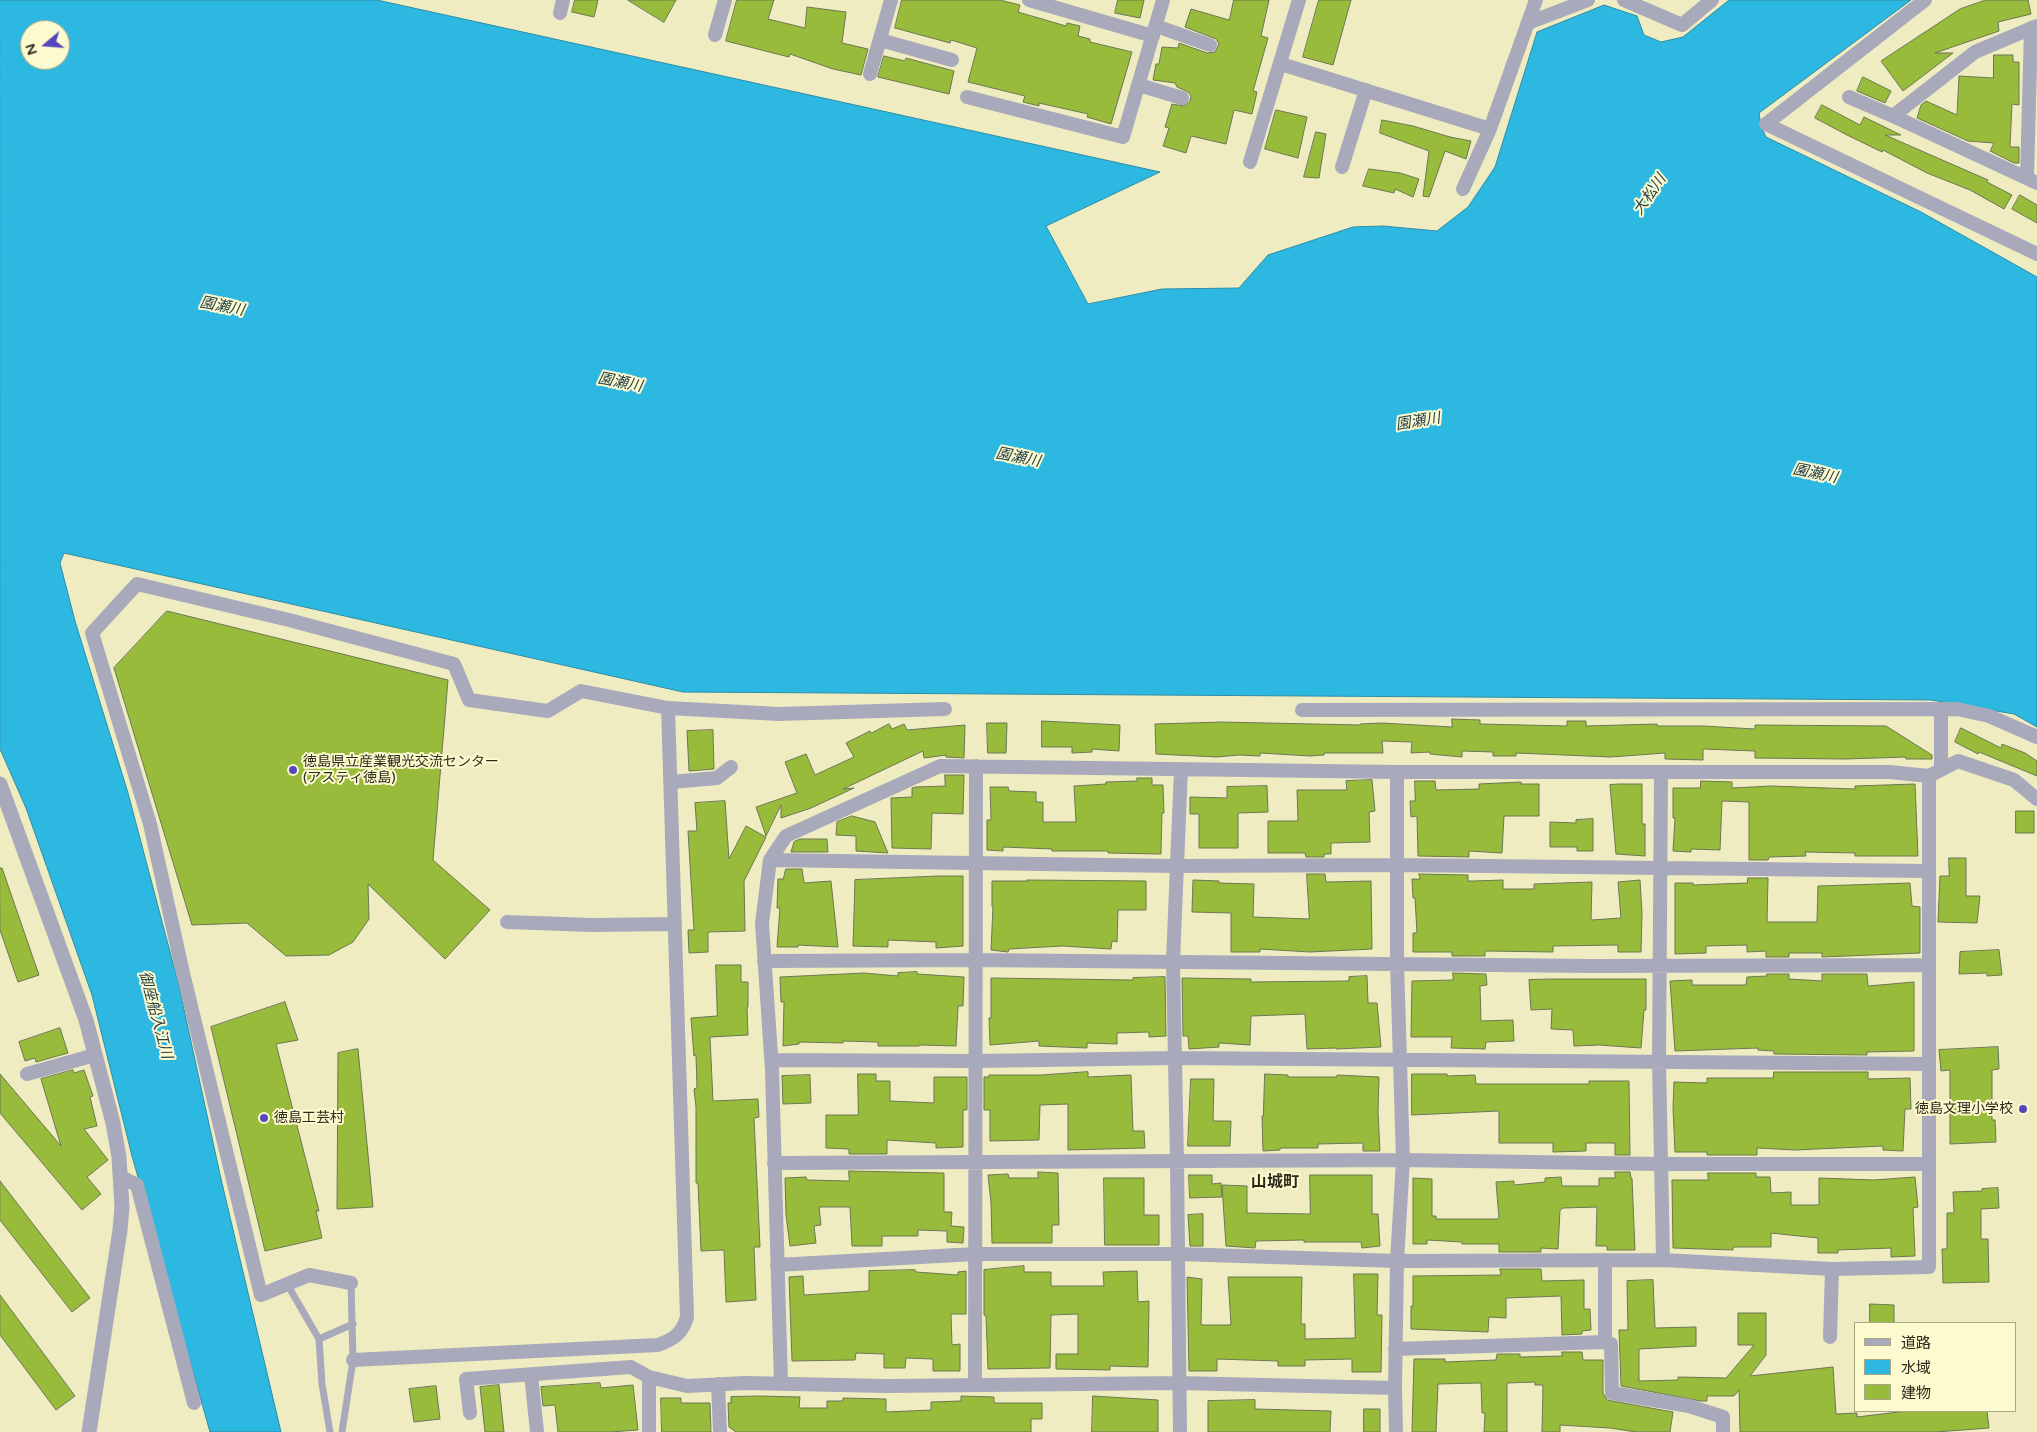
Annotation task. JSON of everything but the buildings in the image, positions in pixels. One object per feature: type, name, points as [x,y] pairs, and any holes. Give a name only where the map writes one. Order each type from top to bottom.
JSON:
[{"type":"street","points":[[715,35],[725,0]]},
{"type":"street","points":[[870,74],[891,0]]},
{"type":"street","points":[[1029,0],[1210,45]]},
{"type":"street","points":[[967,97],[1123,137],[1164,0]]},
{"type":"street","points":[[1250,162],[1299,0]]},
{"type":"street","points":[[1463,189],[1490,129],[1536,0]]},
{"type":"street","points":[[1528,23],[1588,0]]},
{"type":"street","points":[[1624,0],[1682,25],[1710,1]]},
{"type":"street","points":[[1925,0],[1766,124],[2037,254]]},
{"type":"street","points":[[1848,96],[2032,181],[2034,27],[1975,52],[1893,116]]},
{"type":"street","points":[[880,40],[952,60]]},
{"type":"street","points":[[1281,64],[1490,129]]},
{"type":"street","points":[[1139,85],[1182,98]]},
{"type":"street","points":[[1342,166],[1366,90]]},
{"type":"street","points":[[351,1283],[309,1275],[261,1295],[183,973],[150,824],[92,633],[137,584],[289,620],[454,664],[468,700],[548,711],[581,691],[668,708],[779,714],[946,709]]},
{"type":"street","points":[[353,1360],[658,1345],[673,1340],[681,1332],[687,1317],[668,708]]},
{"type":"street","points":[[777,1265],[975,1254],[1178,1254],[1397,1261],[1663,1260],[1832,1269],[1929,1267],[1929,870],[1941,709]]},
{"type":"street","points":[[1302,710],[1957,709],[1989,716],[2037,737]]},
{"type":"street","points":[[781,1383],[772,1060],[762,923],[770,860],[786,836],[940,766],[1397,772],[1935,773],[1958,761],[2014,780],[2037,799]]},
{"type":"street","points":[[975,1384],[976,766]]},
{"type":"street","points":[[671,782],[717,778],[731,767]]},
{"type":"street","points":[[1180,1432],[1178,1161],[1173,962],[1181,769]]},
{"type":"street","points":[[1396,1432],[1397,1261],[1403,1160],[1396,963],[1397,772]]},
{"type":"street","points":[[1661,772],[1659,1062],[1663,1260]]},
{"type":"street","points":[[0,784],[76,992],[113,1123],[121,1177],[122,1207],[118,1250],[89,1432]]},
{"type":"street","points":[[770,860],[1176,866],[1397,865],[1660,869],[1929,870]]},
{"type":"street","points":[[507,922],[592,925],[675,924]]},
{"type":"street","points":[[764,962],[976,960],[1660,966],[1929,965]]},
{"type":"street","points":[[26,1074],[95,1054]]},
{"type":"street","points":[[772,1060],[1175,1058],[1928,1064]]},
{"type":"street","points":[[774,1163],[1403,1160],[1661,1164],[1928,1164]]},
{"type":"street","points":[[121,1177],[137,1185],[194,1403]]},
{"type":"street","points":[[1605,1260],[1606,1342]]},
{"type":"street","points":[[1830,1337],[1832,1269]]},
{"type":"street","points":[[1395,1348],[1606,1342],[1611,1344],[1612,1393],[1689,1406],[1723,1418],[1723,1432]]},
{"type":"street","points":[[470,1413],[466,1379],[631,1367],[649,1377],[687,1386],[781,1383],[887,1386],[1179,1383],[1395,1388]]},
{"type":"street","points":[[531,1374],[537,1432]]},
{"type":"street","points":[[649,1377],[649,1432]]},
{"type":"street","points":[[718,1384],[720,1432]]},
{"type":"lane","points":[[342,1432],[353,1360],[351,1283]]},
{"type":"lane","points":[[287,1284],[319,1339],[322,1384],[330,1432]]},
{"type":"lane","points":[[319,1339],[353,1324]]},
{"type":"water","points":[[0,0],[377,0],[1160,172],[1046,226],[1088,304],[1162,289],[1239,288],[1268,255],[1353,227],[1383,226],[1437,231],[1468,207],[1495,167],[1537,32],[1604,5],[1637,16],[1644,35],[1661,42],[1683,37],[1729,0],[1911,0],[1759,113],[1761,126],[1766,137],[1921,212],[2037,277],[2037,727],[2014,714],[1931,700],[683,692],[64,553],[60,563],[75,621],[128,793],[178,982],[221,1179],[281,1432],[210,1432],[132,1156],[92,995],[26,808],[0,749]]},
{"type":"place","name":"徳島県立産業観光交流センター (アスティ徳島)","points":[[293,770]]},
{"type":"place","name":"徳島文理小学校","points":[[2023,1109]]},
{"type":"place","name":"徳島工芸村","points":[[264,1118]]},
{"type":"district","name":"山城町","points":[[1275,1183]]},
{"type":"water label","name":"大松川","points":[[1650,195]]},
{"type":"water label","name":"園瀬川","points":[[222,307]]},
{"type":"water label","name":"園瀬川","points":[[620,383]]},
{"type":"water label","name":"園瀬川","points":[[1418,422]]},
{"type":"water label","name":"園瀬川","points":[[1018,458]]},
{"type":"water label","name":"園瀬川","points":[[1815,474]]},
{"type":"water label","name":"御座船入江川","points":[[155,1015]]}]
